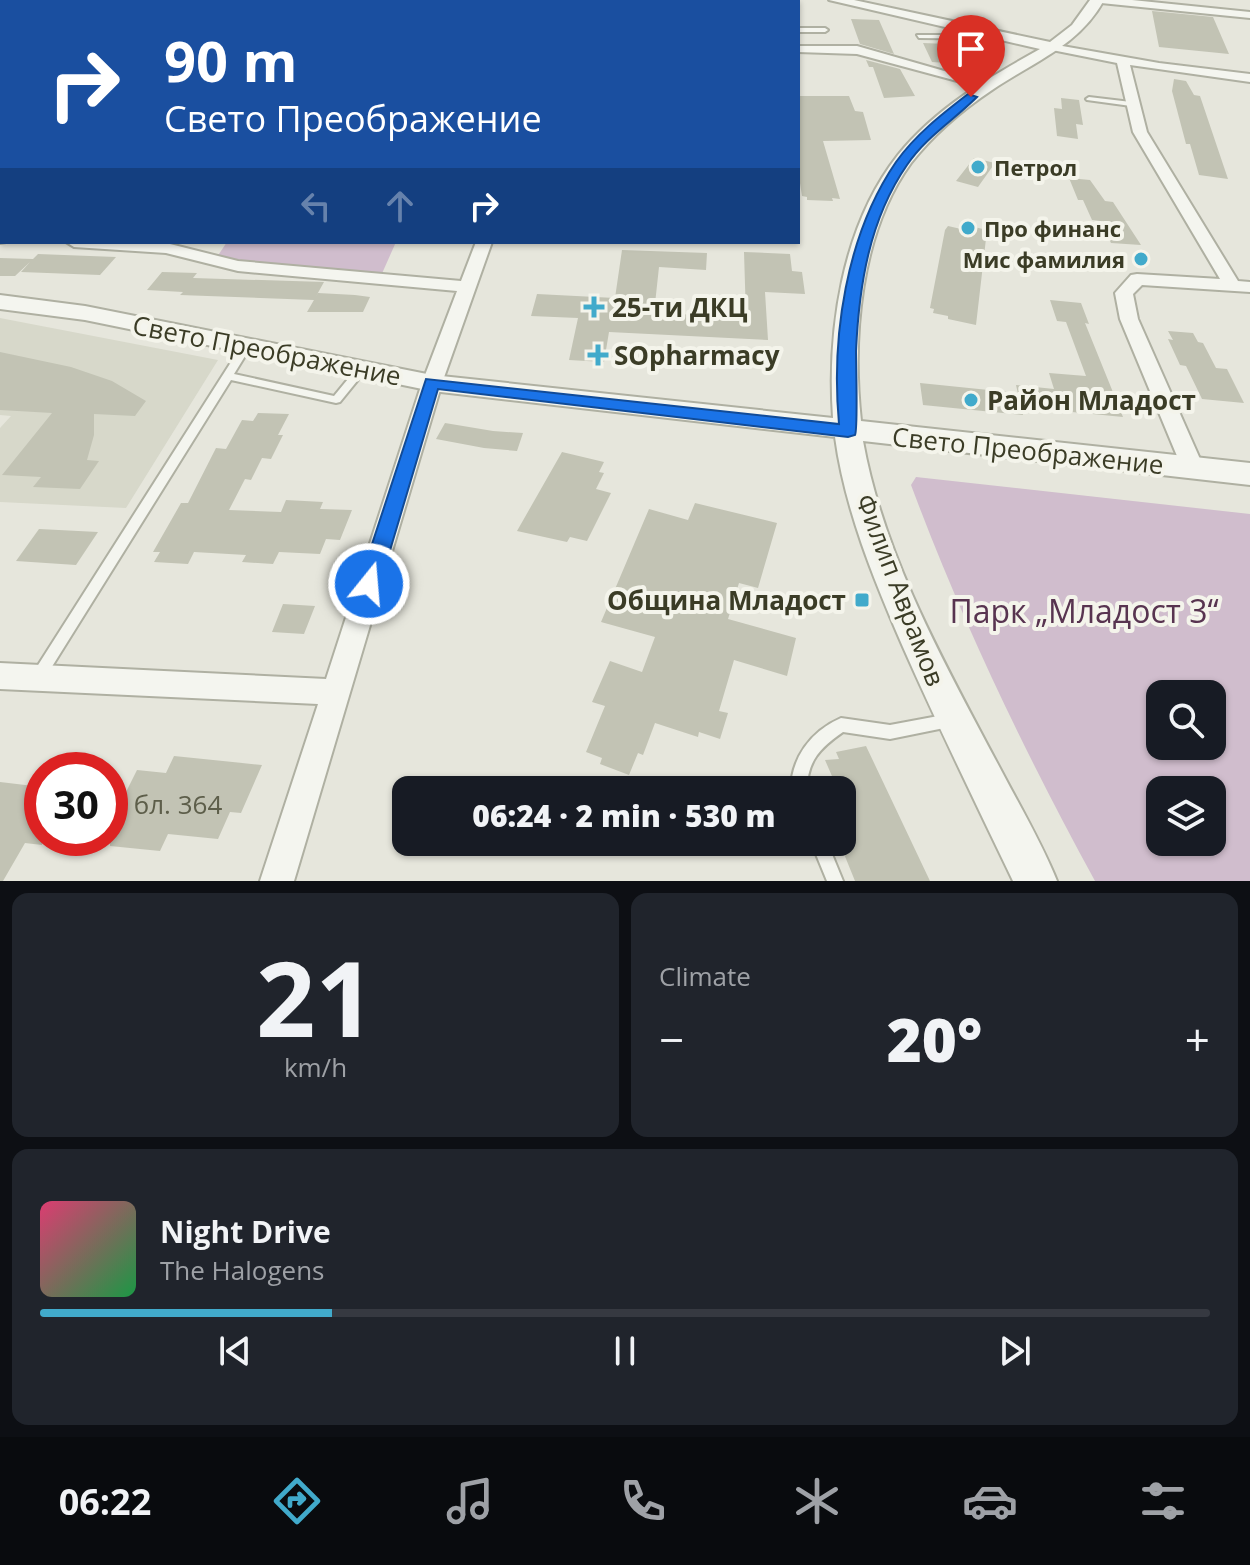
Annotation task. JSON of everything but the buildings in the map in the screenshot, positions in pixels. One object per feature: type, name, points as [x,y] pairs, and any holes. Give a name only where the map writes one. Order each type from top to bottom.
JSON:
[{"type":"street","points":[[836,0],[1123,61],[1250,78]]},
{"type":"street","points":[[1099,0],[1250,15]]},
{"type":"street","name":"Филип Аврамов","points":[[1036,881],[954,720],[873,533],[848,431],[846,403],[851,299],[861,248],[880,203],[902,163],[937,124],[987,85],[1051,47],[1084,23],[1099,0]]},
{"type":"street","points":[[800,49],[857,50],[987,85]]},
{"type":"street","points":[[1123,61],[1140,132],[1241,286]]},
{"type":"street","points":[[105,244],[166,248],[238,266],[467,287]]},
{"type":"street","points":[[277,881],[432,383],[483,244]]},
{"type":"street","points":[[1193,468],[1129,319],[1124,293],[1137,279],[1241,286]]},
{"type":"street","name":"Свето Преображение","points":[[0,302],[85,313],[245,348],[432,383],[1250,474]]},
{"type":"street","points":[[0,676],[336,692]]},
{"type":"lane","points":[[800,30],[825,30]]},
{"type":"lane","points":[[919,36],[1004,37]]},
{"type":"lane","points":[[974,37],[983,50]]},
{"type":"lane","points":[[1089,99],[1131,104]]},
{"type":"lane","points":[[38,678],[245,348]]},
{"type":"lane","points":[[228,376],[336,400],[361,370]]},
{"type":"lane","points":[[800,776],[801,767],[814,744],[841,725],[890,732],[954,720]]},
{"type":"lane","points":[[825,856],[835,881]]},
{"type":"shaded area","points":[[0,318],[218,360],[126,508],[0,502],[0,428],[11,416],[0,415]]},
{"type":"green space","points":[[226,244],[395,244],[380,278],[215,260]]},
{"type":"green space","name":"Парк „Младост 3“","points":[[916,477],[1250,514],[1250,881],[1095,881],[996,686],[911,485]]},
{"type":"place","name":"Петрол","points":[[978,167]]},
{"type":"place","name":"Про финанс","points":[[968,228]]},
{"type":"place","name":"Мис фамилия","points":[[1141,259]]},
{"type":"place","name":"25-ти ДКЦ","points":[[594,307]]},
{"type":"place","name":"SOpharmacy","points":[[598,355]]},
{"type":"place","name":"Район Младост","points":[[971,400]]},
{"type":"place","name":"Община Младост","points":[[862,600]]},
{"type":"route","points":[[369,584],[432,383],[848,431],[846,403],[851,299],[861,248],[880,203],[902,163],[925,135],[971,97]]}]
